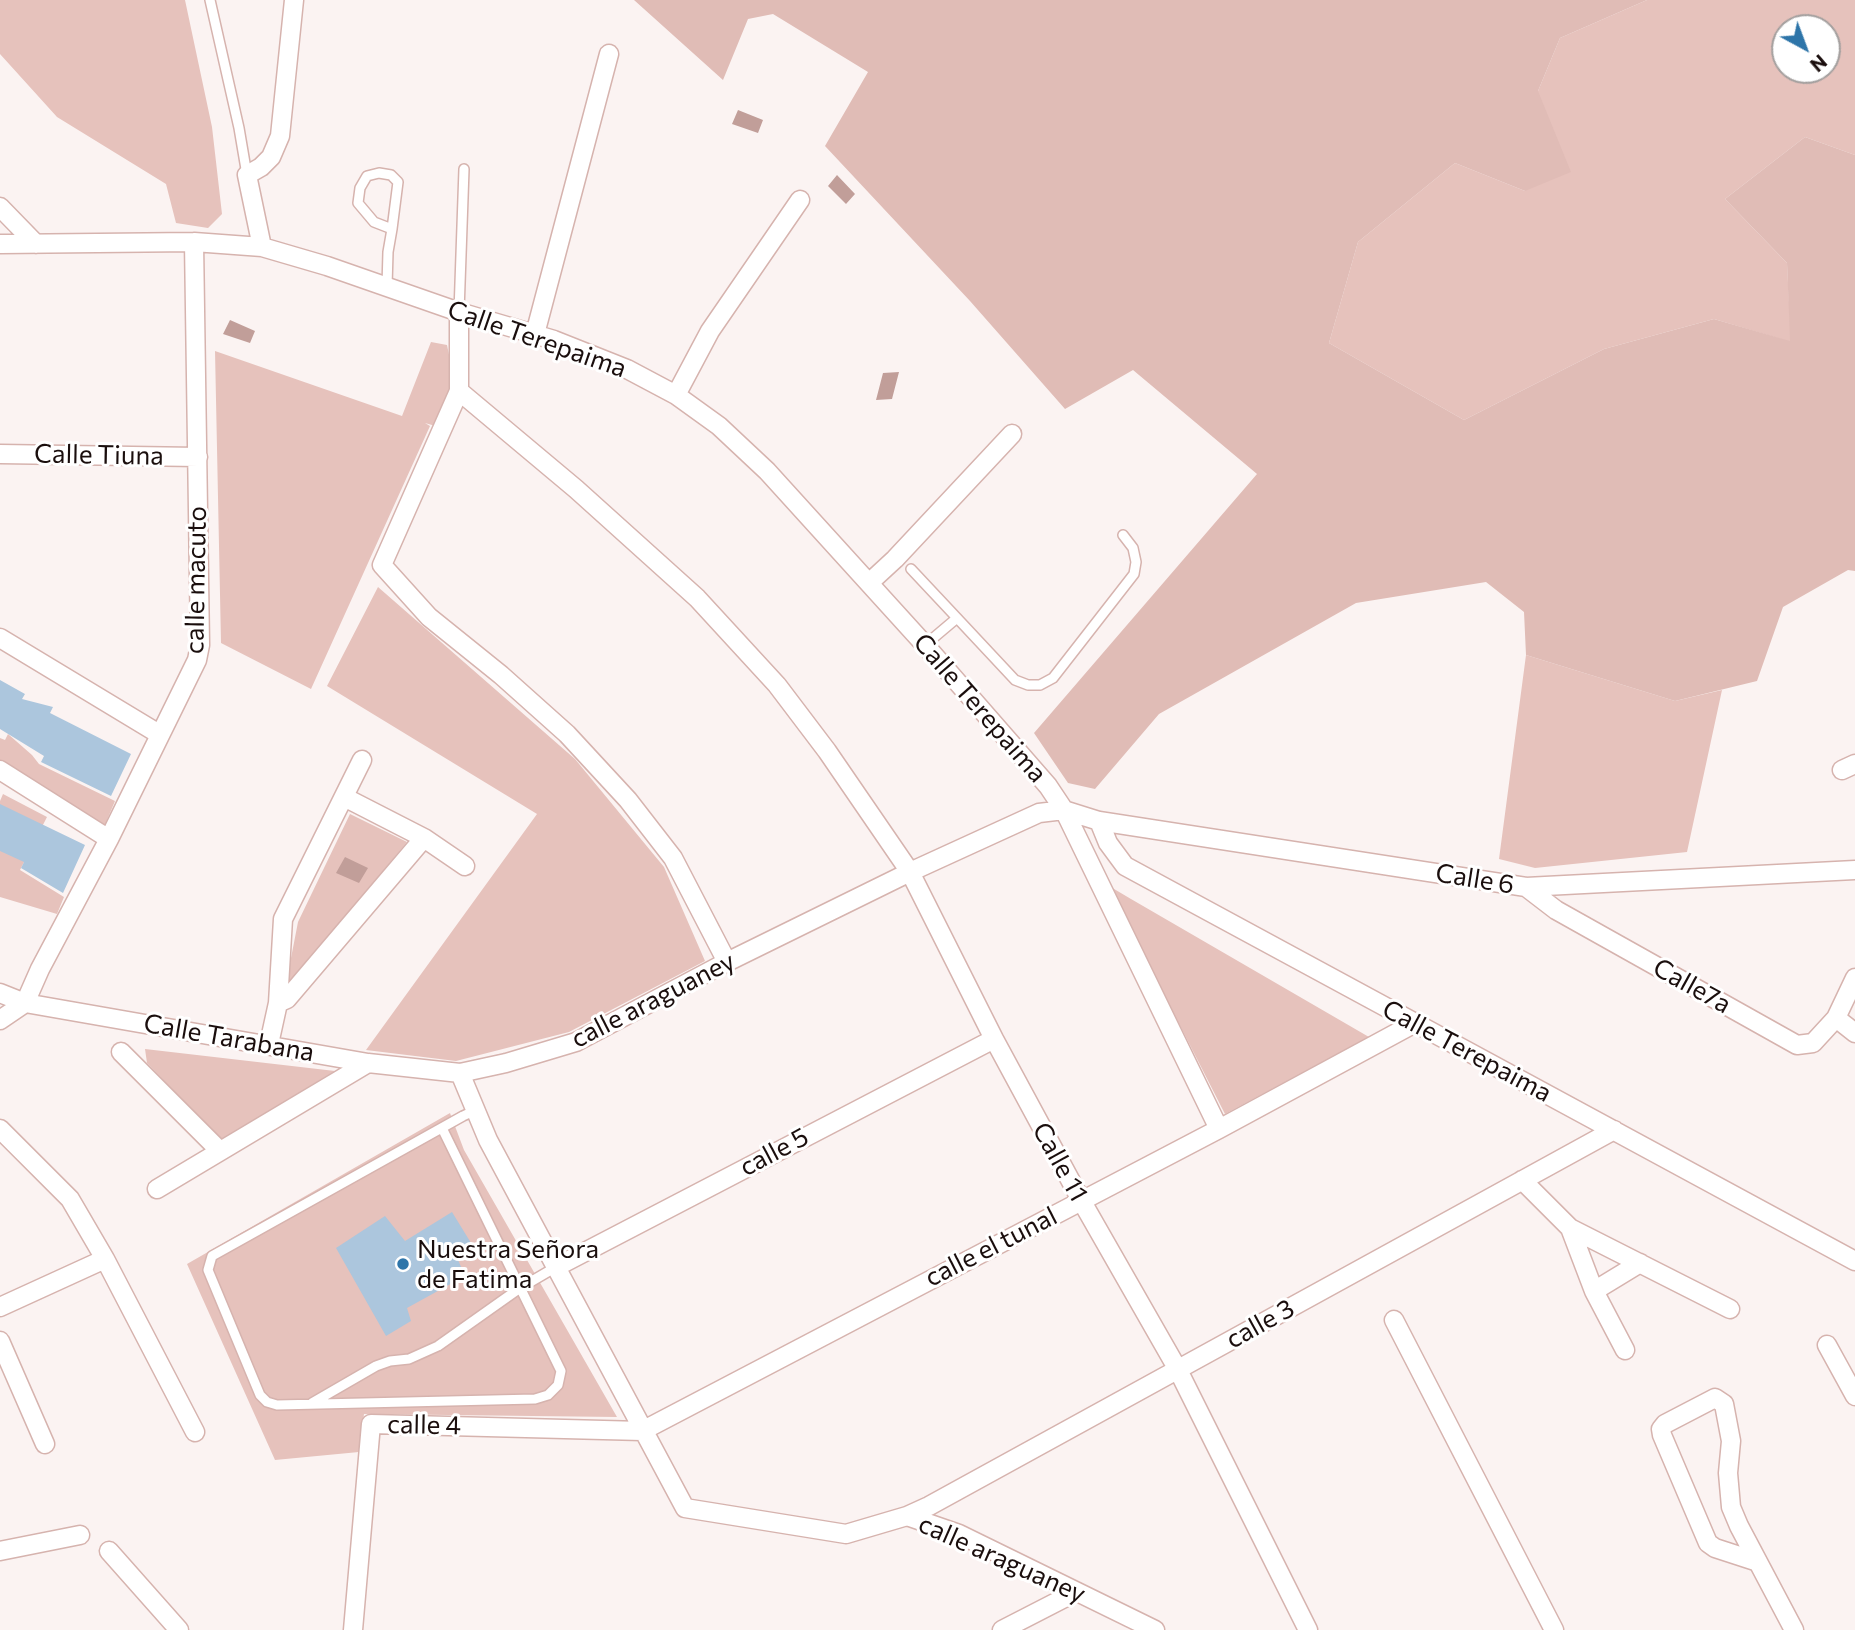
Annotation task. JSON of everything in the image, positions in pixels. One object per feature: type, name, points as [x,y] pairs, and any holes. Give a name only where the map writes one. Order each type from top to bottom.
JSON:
[{"type":"street","points":[[262,247],[247,175],[271,157],[280,136],[294,0]]},
{"type":"street","points":[[535,334],[609,54]]},
{"type":"street","points":[[676,395],[710,331],[800,200]]},
{"type":"street","points":[[0,207],[36,244]]},
{"type":"street","name":"Calle Terepaima","points":[[0,244],[194,242],[262,247],[327,265],[459,312],[535,334],[627,369],[676,395],[719,426],[767,471],[1048,786],[1064,810],[1219,1129]]},
{"type":"street","name":"calle macuto","points":[[24,1003],[197,660],[200,645],[194,242]]},
{"type":"street","points":[[459,312],[459,391],[382,565],[429,617],[501,675],[567,734],[628,800],[673,858],[727,962]]},
{"type":"street","points":[[459,391],[576,489],[697,598],[777,685],[827,751],[910,873],[1039,813],[1064,810],[1099,821]]},
{"type":"street","points":[[869,583],[1013,434]]},
{"type":"street","name":"Calle Tiuna","points":[[0,454],[198,457]]},
{"type":"street","points":[[0,638],[159,734]]},
{"type":"street","points":[[270,1044],[278,1003],[284,919],[362,760]]},
{"type":"street","points":[[0,771],[109,839]]},
{"type":"street","points":[[344,797],[424,838],[465,866]]},
{"type":"street","name":"Calle Terepaima","points":[[1099,821],[1108,843],[1125,866],[1855,1261]]},
{"type":"street","name":"Calle 6","points":[[1099,821],[1526,887],[1855,870]]},
{"type":"street","points":[[278,1003],[288,999],[424,838]]},
{"type":"street","name":"calle araguaney","points":[[910,873],[727,962],[576,1042],[506,1063],[460,1073],[488,1140],[685,1508],[846,1534],[907,1516],[959,1534],[1155,1630]]},
{"type":"street","name":"Calle 11","points":[[910,873],[994,1039],[1081,1200],[1177,1368],[1308,1630]]},
{"type":"street","name":"Calle7a","points":[[1526,887],[1556,910],[1797,1045],[1813,1043],[1836,1018],[1855,978]]},
{"type":"street","name":"Calle Tarabana","points":[[0,993],[24,1003],[368,1063],[460,1073]]},
{"type":"street","points":[[0,1020],[24,1003]]},
{"type":"street","points":[[1836,1018],[1855,1033]]},
{"type":"street","name":"calle el tunal","points":[[642,1431],[1219,1129],[1415,1023]]},
{"type":"street","name":"calle 5","points":[[555,1267],[994,1039]]},
{"type":"street","points":[[121,1052],[220,1151]]},
{"type":"street","points":[[157,1189],[368,1063]]},
{"type":"street","points":[[0,1129],[70,1199],[105,1259],[195,1432]]},
{"type":"street","name":"calle 3","points":[[907,1516],[1614,1130]]},
{"type":"street","points":[[1522,1180],[1570,1228],[1730,1309]]},
{"type":"street","points":[[1570,1228],[1594,1291],[1625,1350]]},
{"type":"street","points":[[0,1307],[105,1259]]},
{"type":"street","points":[[1594,1291],[1640,1263]]},
{"type":"street","points":[[1394,1320],[1554,1630]]},
{"type":"street","points":[[0,1341],[45,1444]]},
{"type":"street","points":[[1827,1345],[1855,1396]]},
{"type":"street","points":[[1758,1562],[1708,1544],[1662,1435],[1661,1429],[1665,1424],[1715,1398],[1724,1405],[1731,1441],[1728,1473],[1731,1507],[1794,1630]]},
{"type":"street","name":"calle 4","points":[[353,1630],[371,1424],[642,1431]]},
{"type":"street","points":[[0,1551],[80,1535]]},
{"type":"street","points":[[109,1551],[179,1630]]},
{"type":"street","points":[[1002,1630],[1076,1592]]},
{"type":"lane","points":[[210,0],[247,175]]},
{"type":"lane","points":[[459,312],[464,169]]},
{"type":"lane","points":[[387,286],[398,182],[391,175],[379,173],[368,176],[360,188],[358,204],[374,222],[392,229]]},
{"type":"lane","points":[[911,569],[1015,680],[1028,685],[1040,685],[1053,678],[1134,574],[1136,562],[1133,548],[1123,535]]},
{"type":"lane","points":[[925,645],[957,618]]},
{"type":"lane","points":[[442,1128],[561,1371],[558,1385],[548,1395],[534,1399],[277,1405],[267,1402],[260,1395],[208,1270],[212,1256],[442,1128],[476,1110]]},
{"type":"lane","points":[[310,1404],[376,1366],[422,1355],[555,1267]]},
{"type":"shaded area","points":[[0,0],[185,0],[212,127],[222,214],[208,228],[176,223],[166,184],[57,117],[0,54]]},
{"type":"shaded area","points":[[634,0],[1647,0],[1560,38],[1538,91],[1571,172],[1525,191],[1455,163],[1358,242],[1329,343],[1464,420],[1604,349],[1714,319],[1790,341],[1787,263],[1725,199],[1805,137],[1855,155],[1855,571],[1848,570],[1783,607],[1757,681],[1675,701],[1526,655],[1524,612],[1486,582],[1356,603],[1159,714],[1095,789],[1068,783],[1034,733],[1257,474],[1133,370],[1065,409],[970,301],[825,146],[868,72],[773,14],[748,19],[723,80]]},
{"type":"shaded area","points":[[1647,0],[1855,0],[1855,155],[1805,137],[1725,199],[1787,263],[1791,342],[1714,319],[1604,349],[1464,420],[1329,343],[1358,242],[1455,163],[1525,191],[1538,91],[1560,38]]},
{"type":"shaded area","points":[[738,110],[763,120],[758,133],[732,124]]},
{"type":"shaded area","points":[[837,175],[855,194],[846,204],[828,186]]},
{"type":"shaded area","points":[[230,320],[255,331],[250,343],[223,334]]},
{"type":"shaded area","points":[[431,342],[447,345],[456,389],[439,427],[425,423],[430,426],[311,689],[221,643],[215,351],[402,416]]},
{"type":"shaded area","points":[[899,372],[892,399],[876,400],[883,373]]},
{"type":"shaded area","points":[[378,587],[575,759],[664,867],[705,961],[569,1032],[456,1061],[366,1050],[537,814],[327,686]]},
{"type":"shaded area","points":[[1526,655],[1675,701],[1722,690],[1687,852],[1535,868],[1499,859]]},
{"type":"shaded area","points":[[8,734],[39,764],[115,801],[104,827],[0,763],[0,738],[5,740]]},
{"type":"shaded area","points":[[3,794],[47,817],[20,870],[64,897],[57,914],[0,897],[0,801]]},
{"type":"shaded area","points":[[350,814],[407,842],[358,901],[290,994],[285,989],[298,922]]},
{"type":"shaded area","points":[[345,857],[368,868],[359,883],[336,873]]},
{"type":"shaded area","points":[[1109,886],[1131,899],[1369,1037],[1225,1114]]},
{"type":"shaded area","points":[[145,1049],[335,1071],[221,1140],[147,1063]]},
{"type":"shaded area","points":[[450,1113],[464,1150],[617,1417],[364,1414],[359,1452],[275,1460],[187,1264]]},
{"type":"building","points":[[0,680],[25,694],[22,699],[53,707],[50,713],[131,754],[111,796],[41,762],[44,756],[0,729]]},
{"type":"building","points":[[0,804],[85,845],[63,893],[21,868],[24,862],[0,851]]},
{"type":"building","name":"Nuestra Señora de Fatima","points":[[452,1212],[471,1243],[455,1253],[465,1276],[407,1308],[411,1321],[386,1336],[336,1248],[385,1216],[405,1241]]},
{"type":"place","name":"Nuestra Señora de Fatima","points":[[403,1264]]}]
